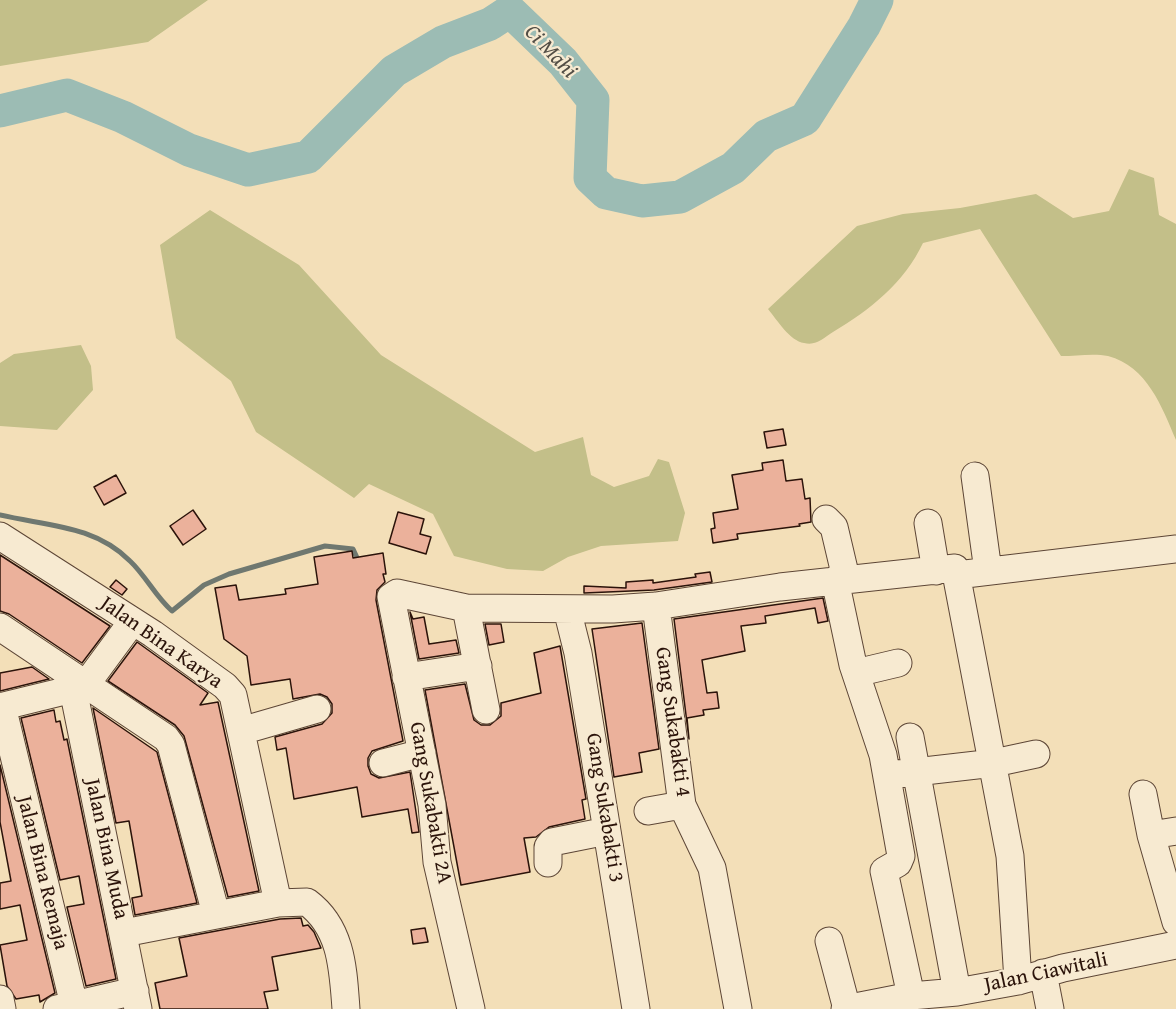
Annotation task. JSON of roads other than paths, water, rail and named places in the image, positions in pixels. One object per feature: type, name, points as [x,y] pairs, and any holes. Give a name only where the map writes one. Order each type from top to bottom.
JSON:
[{"type":"street","points":[[975,476],[988,571]]},
{"type":"street","points":[[826,519],[834,527],[856,673],[883,755],[901,856],[898,863],[884,871],[898,1002]]},
{"type":"street","points":[[928,523],[946,573],[994,763],[1030,977],[1050,1009]]},
{"type":"street","name":"Jalan Bina Karya","points":[[0,536],[132,622],[225,686],[233,695],[278,903]]},
{"type":"street","points":[[486,710],[466,608],[567,609],[656,606],[841,579],[988,571],[1176,549]]},
{"type":"street","name":"Gang Sukabakti 2A","points":[[466,608],[397,593],[391,597],[432,805],[437,862],[471,1009]]},
{"type":"street","name":"Gang Sukabakti 4","points":[[656,606],[682,805],[712,868],[738,1009]]},
{"type":"street","name":"Gang Sukabakti 3","points":[[567,609],[578,653],[636,1009]]},
{"type":"street","points":[[1,706],[80,686],[132,622]]},
{"type":"street","points":[[0,627],[80,686],[159,731],[171,745],[216,914]]},
{"type":"street","points":[[856,673],[898,663]]},
{"type":"street","points":[[406,677],[478,666]]},
{"type":"street","name":"Jalan Bina Muda","points":[[80,686],[136,1000]]},
{"type":"street","name":"Jalan Bina Remaja","points":[[1,706],[65,1007]]},
{"type":"street","points":[[241,731],[317,709]]},
{"type":"street","points":[[910,737],[957,992]]},
{"type":"street","points":[[383,763],[422,753]]},
{"type":"street","points":[[886,775],[994,763],[1036,754]]},
{"type":"street","points":[[1143,794],[1164,833],[1176,922]]},
{"type":"street","points":[[648,811],[682,805]]},
{"type":"street","points":[[548,862],[548,847],[552,842],[608,831]]},
{"type":"street","points":[[124,933],[278,903],[307,902],[326,918],[339,948],[343,965],[346,1009]]},
{"type":"street","points":[[829,941],[846,1009]]},
{"type":"street","name":"Jalan Ciawitali","points":[[846,1009],[957,992],[1176,945]]},
{"type":"street","points":[[0,999],[2,1009]]},
{"type":"street","points":[[65,1007],[136,1000]]},
{"type":"waterway","name":"Ci Mahi","points":[[0,111],[67,95],[123,117],[189,150],[248,170],[308,157],[394,71],[443,42],[490,24],[510,11],[563,62],[593,100],[590,178],[606,193],[642,201],[680,197],[733,168],[766,136],[805,119],[864,26],[877,0]]},
{"type":"waterway","points":[[0,515],[69,529],[101,540],[130,561],[172,611],[204,585],[229,574],[325,546],[353,549],[359,562]]}]
